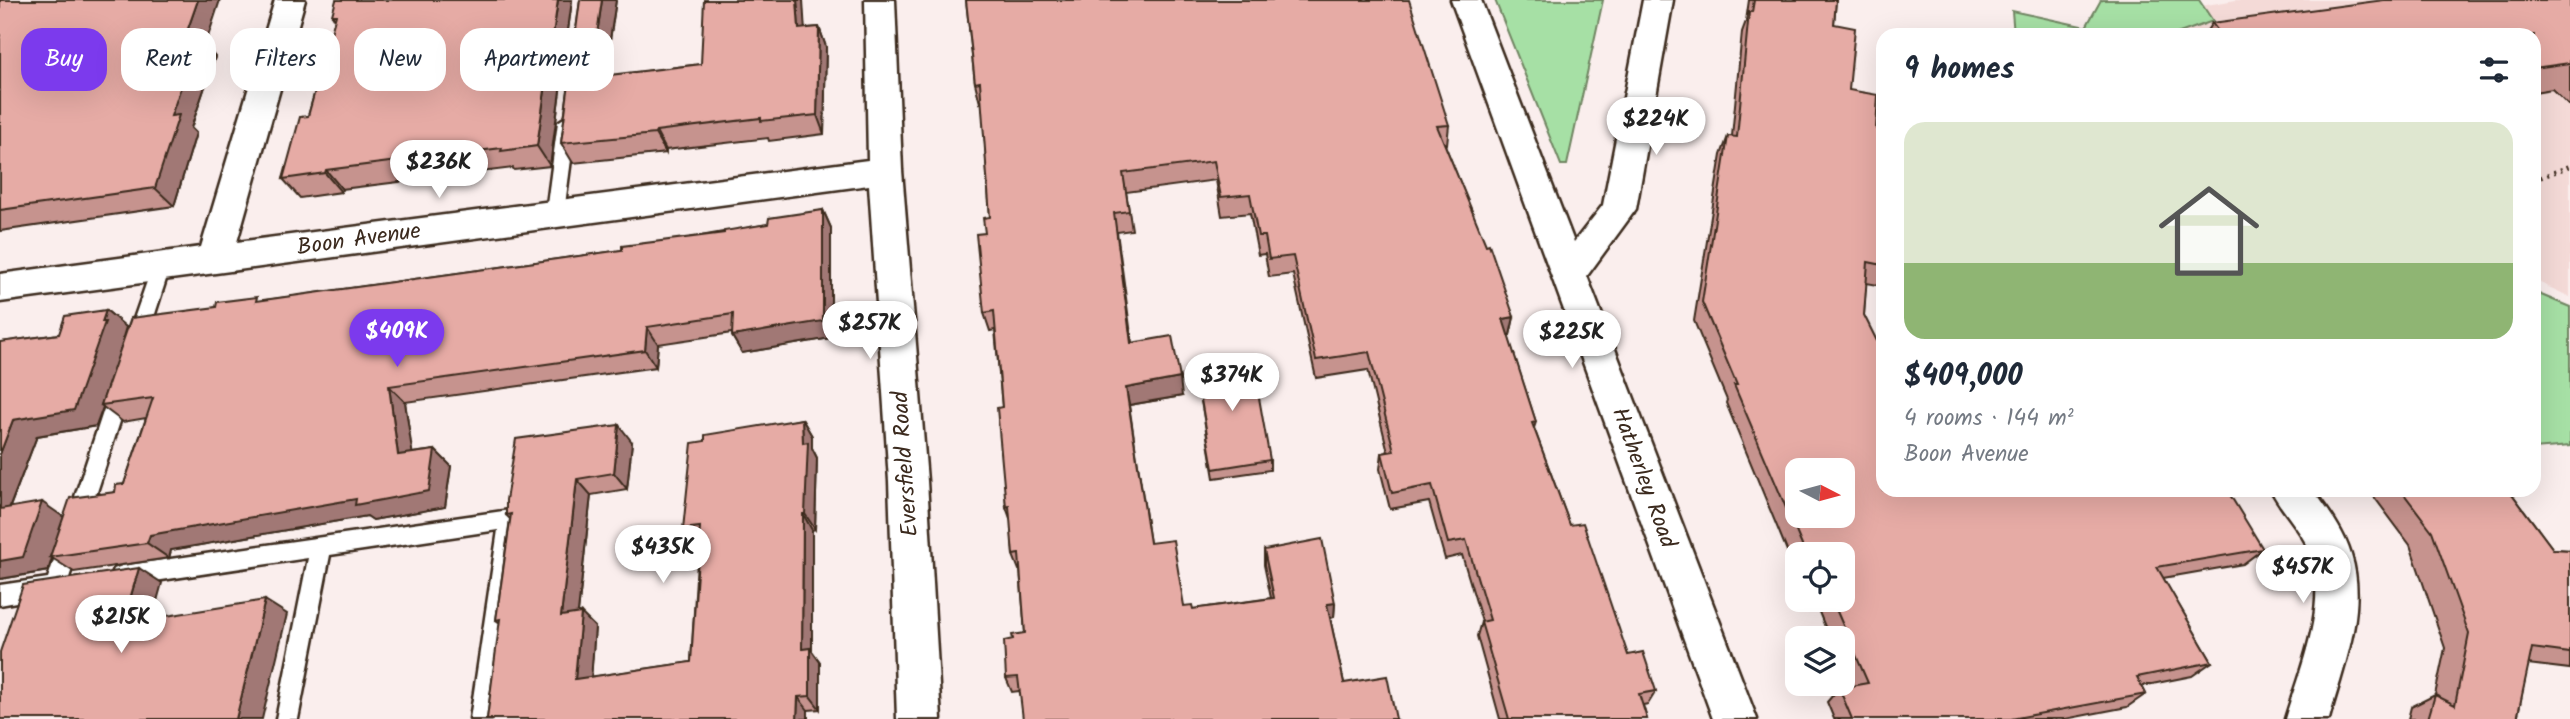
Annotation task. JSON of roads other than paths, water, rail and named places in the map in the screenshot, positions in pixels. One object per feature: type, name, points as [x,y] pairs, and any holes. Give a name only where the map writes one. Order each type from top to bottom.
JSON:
[{"type":"street","points":[[214,260],[290,0]]},
{"type":"street","name":"Eversfield Road","points":[[880,0],[885,170],[908,481],[919,719]]},
{"type":"street","name":"Hatherley Road","points":[[1466,0],[1735,719]]},
{"type":"street","points":[[1568,275],[1619,209],[1658,0]]},
{"type":"street","name":"Boon Avenue","points":[[0,288],[885,170]]},
{"type":"street","points":[[2295,497],[2330,552],[2337,586],[2329,638],[2307,719]]},
{"type":"lane","points":[[555,212],[569,110]]},
{"type":"lane","points":[[56,586],[161,267]]},
{"type":"lane","points":[[0,595],[510,519],[481,719]]},
{"type":"lane","points":[[287,719],[321,547]]}]
